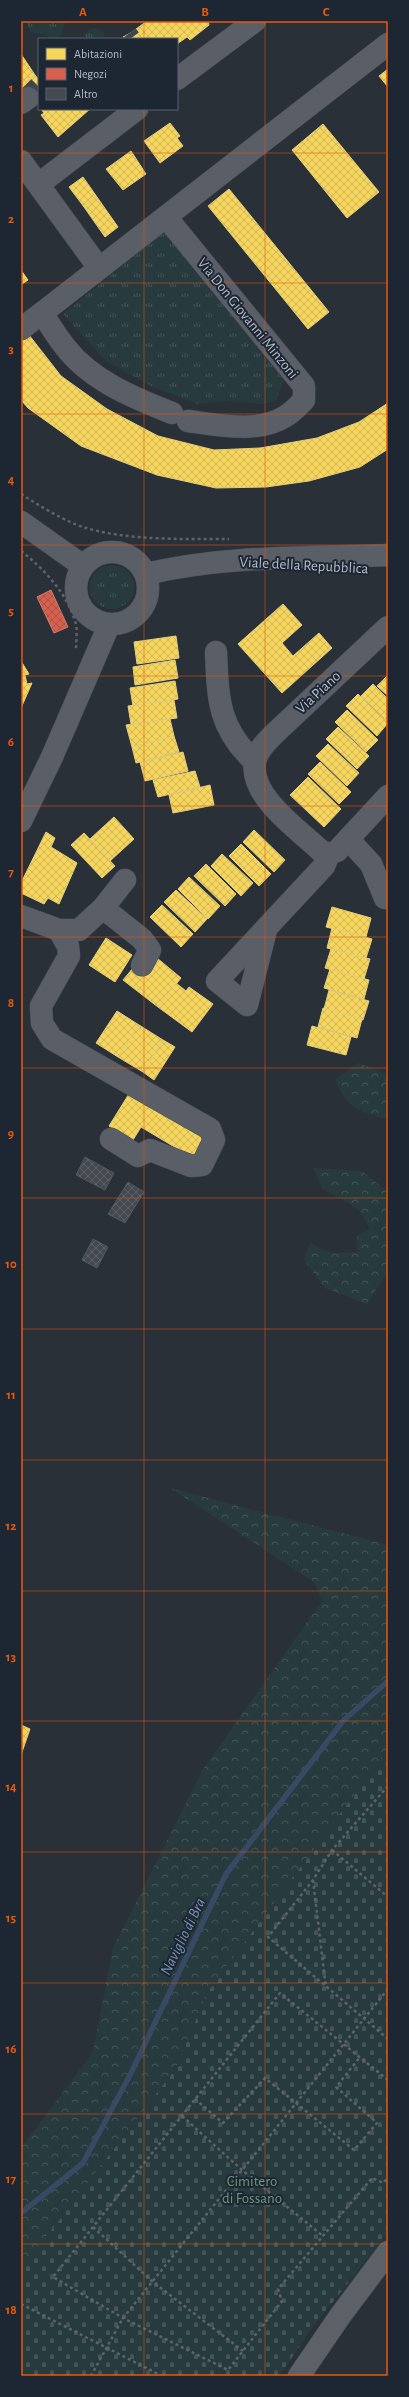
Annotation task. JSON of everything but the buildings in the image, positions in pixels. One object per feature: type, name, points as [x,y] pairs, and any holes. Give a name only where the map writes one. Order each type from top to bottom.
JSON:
[{"type":"main road","points":[[299,2376],[340,2316],[388,2252]]},
{"type":"street","points":[[178,78],[255,21]]},
{"type":"street","points":[[21,329],[388,44]]},
{"type":"street","points":[[39,184],[136,110]]},
{"type":"street","points":[[21,161],[99,268]]},
{"type":"street","name":"Via Don Giovanni Minzoni","points":[[42,313],[67,349],[83,366],[129,395],[180,417],[224,426],[267,424],[286,416],[304,400],[304,386],[166,217]]},
{"type":"street","points":[[21,522],[83,566]]},
{"type":"street","points":[[109,551],[124,553],[137,561],[146,574],[149,588],[146,603],[137,615],[124,623],[109,625],[94,620],[83,610],[76,596],[76,580],[83,566],[94,556],[109,551]]},
{"type":"street","name":"Viale della Repubblica","points":[[146,574],[182,565],[220,561],[388,555]]},
{"type":"street","name":"Viale della Repubblica","points":[[220,561],[388,569]]},
{"type":"street","points":[[21,821],[52,757],[109,625]]},
{"type":"street","name":"Via Piano","points":[[255,762],[261,749],[274,734],[388,627]]},
{"type":"street","points":[[216,652],[218,690],[225,723],[238,746],[255,762],[255,776],[267,800],[321,851],[329,854],[337,851],[388,796]]},
{"type":"street","points":[[348,839],[371,864],[384,898]]},
{"type":"street","points":[[266,930],[324,866],[329,854]]},
{"type":"street","points":[[21,916],[59,930],[79,930],[103,908],[126,880]]},
{"type":"street","points":[[103,908],[142,938],[150,950],[142,965]]},
{"type":"street","points":[[59,930],[68,946],[69,956],[41,1006],[42,1024],[52,1040],[210,1129],[214,1140],[202,1165],[191,1166],[150,1150],[138,1156],[111,1139]]},
{"type":"path","points":[[21,494],[67,521],[95,530],[146,537],[230,539]]},
{"type":"path","points":[[21,551],[47,574],[59,590],[76,622],[75,655]]},
{"type":"path","points":[[388,1786],[332,1850],[313,1880],[268,1937],[388,2040]]},
{"type":"path","points":[[332,1850],[388,1897]]},
{"type":"path","points":[[313,1880],[326,1988]]},
{"type":"path","points":[[90,2376],[123,2318],[294,2103],[388,1989]]},
{"type":"path","points":[[388,2080],[280,1993],[53,2277],[123,2318],[228,2370],[282,2301],[278,2289],[372,2178],[384,2182],[388,2177]]},
{"type":"path","points":[[195,2099],[223,2123],[265,2078],[354,2150],[377,2123],[336,2087],[360,2057]]},
{"type":"path","points":[[182,2116],[242,2170],[323,2236]]},
{"type":"path","points":[[93,2227],[153,2282],[243,2351]]},
{"type":"path","points":[[21,2304],[162,2376]]},
{"type":"green space","points":[[33,21],[66,21],[61,35],[58,38],[51,38],[45,34],[31,33],[27,23]]},
{"type":"green space","points":[[95,28],[104,31],[104,38],[85,38],[84,36],[88,30]]},
{"type":"green space","points":[[164,232],[284,380],[276,401],[261,404],[227,401],[197,404],[151,386],[106,361],[63,314]]},
{"type":"green space","points":[[108,565],[116,565],[121,566],[128,571],[133,578],[133,596],[128,603],[121,608],[108,609],[100,606],[93,599],[90,591],[90,583],[93,575],[100,568]]},
{"type":"green space","points":[[358,1063],[388,1074],[388,1119],[369,1114],[355,1108],[340,1090],[335,1080]]},
{"type":"green space","points":[[313,1168],[362,1171],[388,1192],[388,1271],[367,1304],[325,1288],[304,1260],[310,1243],[332,1253],[358,1252],[357,1236],[370,1229],[358,1209],[322,1188]]},
{"type":"green space","points":[[170,1488],[388,1545],[388,1749],[207,1993],[176,2068],[21,2270],[21,2148],[93,2052],[113,1948],[203,1769],[322,1601],[314,1582]]},
{"type":"green space","name":"Cimitero di Fossano","points":[[388,1749],[388,2233],[313,2327],[279,2376],[21,2376],[21,2270],[176,2068],[207,1993]]},
{"type":"waterway","name":"Naviglio di Bra","points":[[21,2213],[83,2163],[131,2073],[226,1874],[343,1721],[388,1681]]},
{"type":"tunnel","points":[[28,98],[38,88]]}]
